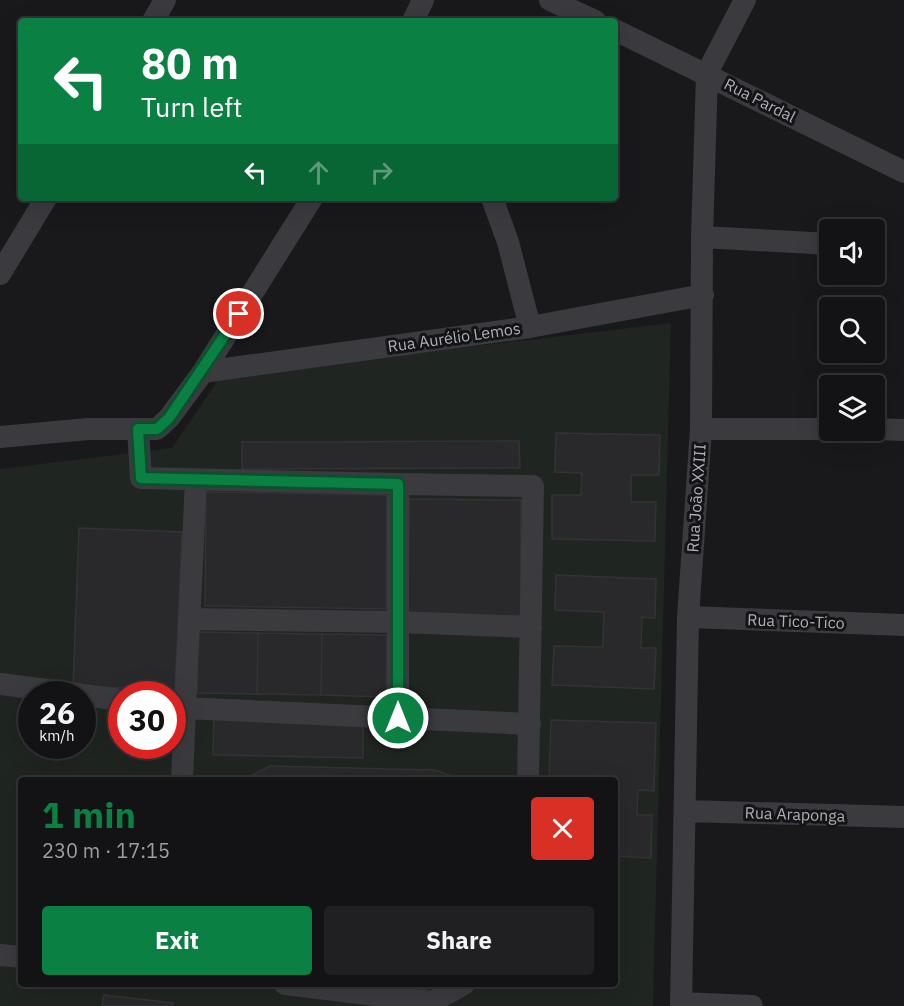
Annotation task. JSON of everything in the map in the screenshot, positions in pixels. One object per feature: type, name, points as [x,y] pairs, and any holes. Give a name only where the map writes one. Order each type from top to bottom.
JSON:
[{"type":"street","points":[[155,18],[165,0]]},
{"type":"street","points":[[414,18],[423,0]]},
{"type":"street","points":[[550,0],[589,18]]},
{"type":"street","name":"Rua João XXIII","points":[[681,1005],[688,617],[701,429],[702,237],[707,73],[745,0]]},
{"type":"street","name":"Rua Pardal","points":[[618,31],[904,171]]},
{"type":"street","points":[[0,274],[44,201]]},
{"type":"street","points":[[0,437],[88,429],[157,429],[169,418],[203,372],[310,201]]},
{"type":"street","points":[[493,201],[508,242],[530,327]]},
{"type":"street","points":[[702,237],[819,243]]},
{"type":"street","name":"Rua Aurélio Lemos","points":[[203,372],[530,327],[703,295]]},
{"type":"street","points":[[138,429],[141,478],[533,486],[528,777]]},
{"type":"street","points":[[701,429],[819,429]]},
{"type":"street","points":[[885,429],[904,430]]},
{"type":"street","points":[[182,681],[189,619],[196,480]]},
{"type":"street","points":[[398,484],[398,718]]},
{"type":"street","name":"Rua Tico-Tico","points":[[688,617],[904,625]]},
{"type":"street","points":[[189,619],[398,622],[531,627]]},
{"type":"street","points":[[0,684],[18,686]]},
{"type":"street","points":[[186,707],[530,724]]},
{"type":"street","points":[[181,759],[182,777]]},
{"type":"street","name":"Rua Araponga","points":[[686,811],[904,817]]},
{"type":"street","points":[[0,955],[18,957]]},
{"type":"street","points":[[310,987],[432,1002],[459,987]]},
{"type":"street","points":[[681,1005],[752,1006]]},
{"type":"shaded area","points":[[671,323],[653,1006],[0,1006],[0,469],[172,448],[221,376]]},
{"type":"building","points":[[556,433],[660,435],[659,475],[631,475],[631,502],[656,502],[655,541],[552,539],[552,495],[581,495],[582,473],[555,472]]},
{"type":"building","points":[[519,441],[520,468],[242,469],[242,442]]},
{"type":"building","points":[[206,492],[387,495],[386,609],[205,606]]},
{"type":"building","points":[[409,499],[521,500],[521,616],[408,615]]},
{"type":"building","points":[[79,528],[182,532],[175,681],[108,681],[108,687],[96,687],[96,681],[73,681]]},
{"type":"building","points":[[556,575],[656,579],[655,618],[642,617],[641,648],[656,648],[654,689],[552,685],[554,646],[603,647],[604,612],[555,610]]},
{"type":"building","points":[[198,632],[258,633],[257,694],[197,693]]},
{"type":"building","points":[[258,633],[322,634],[321,695],[257,694]]},
{"type":"building","points":[[322,634],[387,635],[386,697],[321,695]]},
{"type":"building","points":[[214,715],[363,718],[363,758],[213,755]]},
{"type":"building","points":[[551,720],[656,723],[654,791],[638,790],[637,815],[652,815],[651,858],[618,856],[618,777],[549,777]]},
{"type":"building","points":[[270,766],[434,770],[455,777],[249,777]]},
{"type":"building","points":[[350,987],[436,987],[403,995]]},
{"type":"building","points":[[104,995],[173,1003],[173,1006],[102,1006]]},
{"type":"route","points":[[239,314],[203,372],[169,418],[157,429],[138,429],[141,478],[398,484],[398,718]]}]
